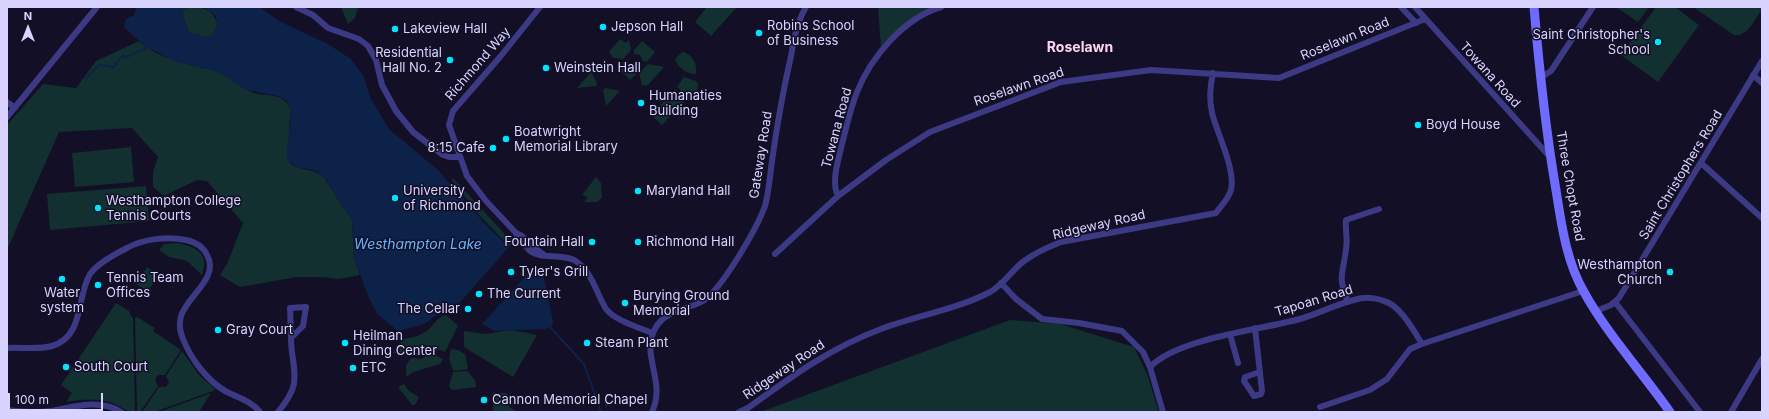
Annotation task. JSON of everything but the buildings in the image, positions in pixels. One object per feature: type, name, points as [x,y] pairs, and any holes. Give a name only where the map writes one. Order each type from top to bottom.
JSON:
[{"type":"main road","name":"Three Chopt Road","points":[[1534,7],[1540,78],[1550,157],[1567,247],[1583,291],[1670,412]]},
{"type":"street","points":[[7,117],[97,7]]},
{"type":"street","points":[[296,7],[313,16],[328,28],[354,37],[364,43],[373,55],[382,85],[389,100],[406,125],[443,155],[449,157],[460,156]]},
{"type":"street","name":"Richmond Way","points":[[540,7],[500,57],[453,111],[449,125],[471,184],[519,236],[537,254],[558,255],[574,260],[587,274],[607,310],[614,316],[652,333]]},
{"type":"street","name":"Gateway Road","points":[[652,333],[665,316],[703,301],[718,288],[761,214],[767,195],[781,97],[799,23],[806,7]]},
{"type":"street","name":"Towana Road","points":[[838,196],[834,185],[839,157],[848,121],[861,83],[880,54],[891,41],[919,17],[941,7]]},
{"type":"street","points":[[1400,7],[1416,22]]},
{"type":"street","name":"Towana Road","points":[[1415,7],[1550,157]]},
{"type":"street","points":[[1540,78],[1551,71],[1593,7]]},
{"type":"street","name":"Roselawn Road","points":[[775,254],[838,196],[886,160],[930,132],[1061,82],[1151,70],[1279,78],[1425,19]]},
{"type":"street","name":"Saint Christophers Road","points":[[1596,311],[1620,298],[1762,61]]},
{"type":"street","name":"Ridgeway Road","points":[[739,412],[748,408],[798,371],[828,353],[880,330],[991,292],[1023,262],[1039,252],[1061,242],[1216,213],[1231,190],[1231,177],[1212,114],[1210,99],[1213,73]]},
{"type":"street","points":[[1753,75],[1762,83]]},
{"type":"street","points":[[7,102],[15,108]]},
{"type":"street","points":[[1701,163],[1762,218]]},
{"type":"street","points":[[1348,302],[1341,284],[1341,273],[1347,248],[1346,220],[1379,209]]},
{"type":"street","points":[[7,348],[44,348],[57,344],[66,338],[77,320],[89,276],[115,254],[130,246],[148,241],[172,239],[190,241],[202,247],[206,252],[209,257],[210,270],[206,279],[188,303],[182,315],[180,332],[195,360],[212,381],[228,393],[248,402],[260,412]]},
{"type":"street","points":[[1001,283],[1016,299],[1042,319],[1079,323],[1122,332],[1143,352],[1150,367],[1163,412]]},
{"type":"street","points":[[1320,407],[1370,390],[1387,379],[1410,348],[1583,291]]},
{"type":"street","name":"Tapoan Road","points":[[1150,367],[1165,355],[1230,334],[1303,318],[1365,297],[1386,301],[1400,312],[1422,344]]},
{"type":"street","points":[[1615,302],[1700,412]]},
{"type":"street","points":[[278,412],[288,399],[295,382],[296,368],[292,338],[290,308],[306,307],[303,326],[292,338]]},
{"type":"street","points":[[1255,328],[1260,372]]},
{"type":"street","points":[[652,333],[650,349],[657,389],[656,401],[652,412]]},
{"type":"street","points":[[1230,334],[1238,363]]},
{"type":"street","points":[[1731,412],[1762,359]]},
{"type":"street","points":[[7,410],[44,411],[90,404],[111,407],[121,412]]},
{"type":"green space","points":[[187,7],[203,8],[213,15],[218,25],[212,36],[206,37],[189,33],[182,12]]},
{"type":"green space","points":[[341,7],[358,7],[355,18],[348,24]]},
{"type":"green space","points":[[707,7],[737,7],[711,36],[695,22]]},
{"type":"green space","points":[[878,7],[939,7],[921,13],[881,48]]},
{"type":"green space","points":[[1616,7],[1649,7],[1638,22]]},
{"type":"green space","points":[[1656,7],[1675,7],[1699,25],[1658,82],[1621,55]]},
{"type":"green space","points":[[1693,7],[1762,7],[1762,9],[1747,30],[1739,35],[1734,35]]},
{"type":"green space","points":[[620,39],[626,43],[629,40],[631,50],[623,59],[613,58],[609,52]]},
{"type":"green space","points":[[139,41],[167,58],[217,71],[249,91],[275,96],[284,100],[291,109],[289,128],[289,162],[297,167],[319,173],[323,176],[350,216],[352,220],[354,258],[360,275],[339,279],[323,277],[297,277],[240,287],[220,275],[228,262],[243,223],[207,181],[197,180],[164,196],[153,187],[153,172],[158,157],[132,128],[59,132],[7,250],[7,125],[43,84],[76,88],[96,61]]},
{"type":"green space","points":[[642,41],[655,52],[647,62],[643,61],[640,55],[634,54],[634,50]]},
{"type":"green space","points":[[682,52],[689,55],[694,60],[696,74],[686,72],[680,68],[676,62],[675,59]]},
{"type":"green space","points":[[624,61],[628,62],[630,68],[636,69],[637,73],[630,80],[618,68]]},
{"type":"green space","points":[[648,64],[664,67],[648,85],[642,86],[639,73]]},
{"type":"green space","points":[[591,72],[597,83],[596,86],[577,88]]},
{"type":"green space","points":[[684,77],[696,81],[698,85],[697,90],[689,99],[677,87]]},
{"type":"green space","points":[[605,88],[620,91],[606,106],[603,90]]},
{"type":"green space","points":[[675,89],[686,100],[662,125],[651,115]]},
{"type":"green space","name":"Westhampton College Tennis Courts","points":[[131,147],[134,182],[75,187],[72,153]]},
{"type":"green space","points":[[596,177],[601,183],[602,198],[597,202],[584,202],[588,197],[582,195]]},
{"type":"green space","points":[[451,179],[454,179],[513,243],[509,246],[481,217]]},
{"type":"green space","name":"Westhampton College Tennis Courts","points":[[146,186],[149,221],[50,230],[47,194]]},
{"type":"green space","points":[[176,243],[190,246],[200,252],[203,256],[204,262],[202,275],[187,261],[169,257],[159,250],[164,244]]},
{"type":"green space","points":[[147,267],[159,275],[148,291],[136,284]]},
{"type":"green space","points":[[116,303],[129,311],[133,318],[135,412],[101,400],[66,402],[72,393],[61,385]]},
{"type":"green space","points":[[446,315],[458,326],[445,352],[429,346],[423,346],[398,354],[393,353],[403,339],[422,334],[428,330],[440,317]]},
{"type":"green space","points":[[137,317],[155,328],[153,331],[181,350],[165,375],[158,375],[155,379],[158,386],[140,412],[137,412],[135,318]]},
{"type":"green space","points":[[1010,320],[1060,324],[1134,347],[1147,374],[1159,412],[760,412]]},
{"type":"green space","points":[[512,330],[537,335],[513,377],[464,347],[464,331],[485,334]]},
{"type":"green space","points":[[451,349],[458,350],[465,354],[468,369],[453,371],[449,358]]},
{"type":"green space","points":[[182,351],[199,375],[215,389],[154,412],[142,412],[159,387],[166,387],[169,382],[166,376]]},
{"type":"green space","points":[[431,353],[443,359],[440,364],[413,372],[406,377],[406,365],[411,358],[421,359]]},
{"type":"green space","points":[[467,371],[475,380],[476,387],[452,390],[449,386],[453,372]]},
{"type":"green space","points":[[404,384],[409,391],[419,397],[415,405],[412,405],[398,387]]},
{"type":"green space","points":[[211,393],[199,412],[159,412]]},
{"type":"green space","points":[[492,393],[507,393],[509,407],[518,412],[493,412]]},
{"type":"water","name":"Westhampton Lake","points":[[137,7],[187,7],[182,12],[189,33],[206,37],[212,36],[218,25],[215,15],[203,7],[260,7],[279,21],[328,44],[351,59],[363,75],[371,99],[389,129],[438,170],[488,227],[509,247],[456,307],[448,304],[442,306],[438,314],[424,324],[398,331],[378,315],[368,296],[354,258],[352,220],[337,199],[328,182],[317,171],[298,167],[289,162],[287,154],[291,115],[290,107],[286,101],[278,96],[246,90],[217,71],[176,62],[147,48],[124,27],[126,19],[134,15]]},
{"type":"water","points":[[533,268],[544,278],[553,321],[552,326],[546,329],[495,331],[482,324]]},
{"type":"waterway","points":[[86,78],[99,65],[114,67],[123,55],[124,58],[147,48]]},
{"type":"waterway","points":[[549,326],[584,364],[601,412]]},
{"type":"tunnel","points":[[518,240],[529,250]]},
{"type":"place","name":"Jepson Hall","points":[[603,27]]},
{"type":"place","name":"Lakeview Hall","points":[[395,29]]},
{"type":"place","name":"Robins School of Business","points":[[759,33]]},
{"type":"place","name":"Saint Christopher's School","points":[[1658,42]]},
{"type":"place","name":"Residential Hall No. 2","points":[[450,60]]},
{"type":"place","name":"Weinstein Hall","points":[[546,68]]},
{"type":"place","name":"Humanaties Building","points":[[641,103]]},
{"type":"place","name":"Boyd House","points":[[1418,125]]},
{"type":"place","name":"Boatwright Memorial Library","points":[[506,139]]},
{"type":"place","name":"8:15 Cafe","points":[[493,148]]},
{"type":"place","name":"Maryland Hall","points":[[638,191]]},
{"type":"place","name":"University of Richmond","points":[[395,198]]},
{"type":"place","name":"Westhampton College Tennis Courts","points":[[98,208]]},
{"type":"place","name":"Fountain Hall","points":[[592,242]]},
{"type":"place","name":"Richmond Hall","points":[[638,242]]},
{"type":"place","name":"Tyler's Grill","points":[[511,272]]},
{"type":"place","name":"Westhampton Church","points":[[1670,272]]},
{"type":"place","name":"Water system","points":[[62,279]]},
{"type":"place","name":"Tennis Team Offices","points":[[98,285]]},
{"type":"place","name":"The Current","points":[[479,294]]},
{"type":"place","name":"Burying Ground Memorial","points":[[625,303]]},
{"type":"place","name":"The Cellar","points":[[468,309]]},
{"type":"place","name":"Gray Court","points":[[218,330]]},
{"type":"place","name":"Heilman Dining Center","points":[[345,343]]},
{"type":"place","name":"Steam Plant","points":[[587,343]]},
{"type":"place","name":"South Court","points":[[66,367]]},
{"type":"place","name":"ETC","points":[[353,368]]},
{"type":"place","name":"Cannon Memorial Chapel","points":[[484,400]]},
{"type":"district","name":"Roselawn","points":[[1080,48]]}]
